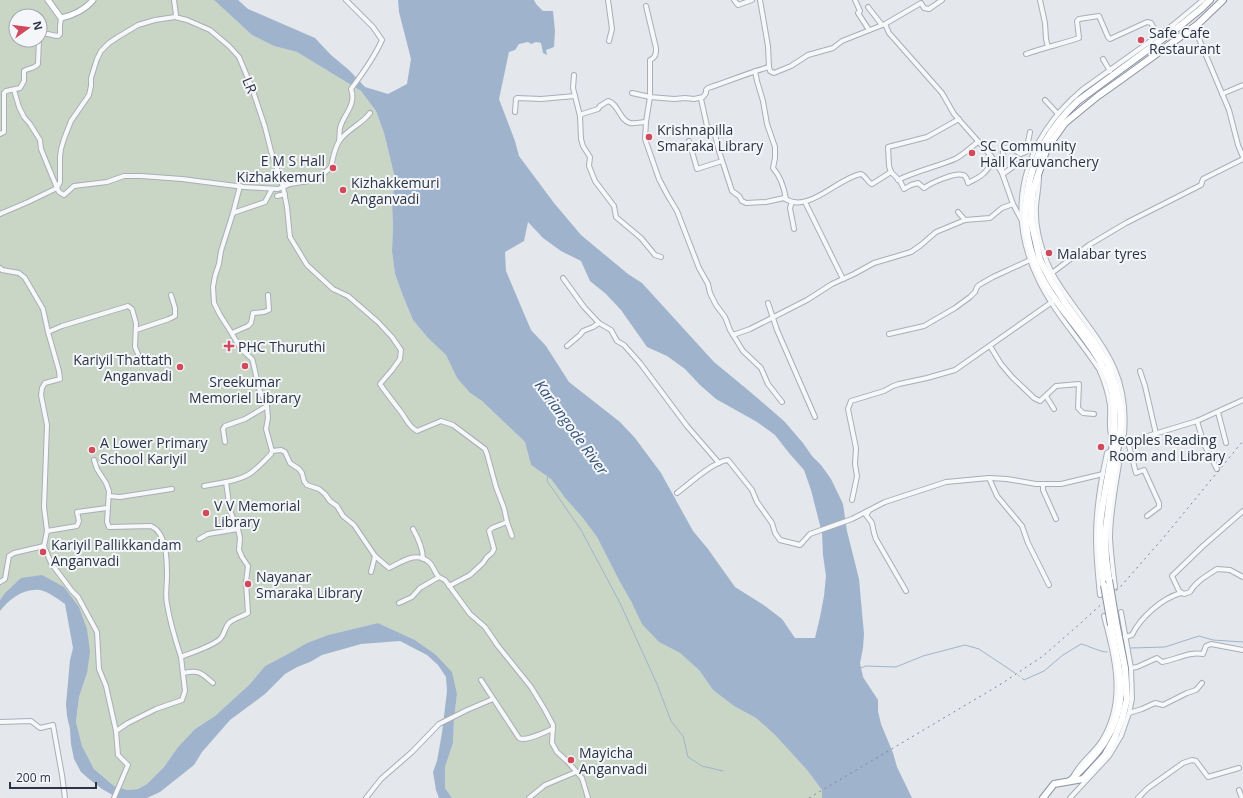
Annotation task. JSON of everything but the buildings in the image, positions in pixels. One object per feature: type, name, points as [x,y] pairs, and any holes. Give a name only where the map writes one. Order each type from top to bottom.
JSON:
[{"type":"highway","points":[[1070,781],[1099,751],[1110,735],[1118,711],[1121,692],[1106,558],[1105,536],[1116,462],[1114,401],[1107,376],[1098,358],[1050,292],[1034,261],[1025,213],[1027,192],[1038,153],[1046,138],[1068,110],[1180,26],[1210,0]]},
{"type":"highway","points":[[1043,798],[1054,784],[1083,779],[1104,755],[1115,737],[1122,719],[1127,699],[1125,668],[1104,585],[1100,560],[1101,517],[1112,450],[1116,442],[1121,416],[1119,402],[1116,387],[1108,364],[1051,281],[1040,260],[1032,225],[1031,208],[1033,190],[1047,148],[1065,123],[1098,96],[1194,27],[1223,0]]},
{"type":"highway","points":[[1112,450],[1116,462]]},
{"type":"main road","points":[[48,0],[61,18],[69,16],[90,5],[93,0]]},
{"type":"street","points":[[0,214],[57,188],[60,182],[61,148],[71,121],[88,95],[91,86],[91,78],[101,51],[109,43],[138,25],[155,20],[175,17],[174,0]]},
{"type":"street","points":[[14,90],[19,107],[24,117],[40,140],[41,149],[57,188],[59,192],[64,195],[74,186],[106,182],[124,176],[182,179],[278,189],[290,184],[321,176],[331,168],[334,152],[339,141],[340,127],[348,114],[354,96],[351,89],[366,69],[379,48],[382,40],[373,27],[346,0]]},
{"type":"street","points":[[608,0],[612,29],[609,41]]},
{"type":"street","points":[[734,0],[738,5],[752,0]]},
{"type":"street","points":[[760,0],[768,46],[769,68],[770,71],[774,73],[791,66],[808,55],[833,48],[842,41],[884,25],[920,2],[924,8],[929,9],[942,0]]},
{"type":"street","points":[[855,0],[860,11],[858,13],[869,30]]},
{"type":"street","points":[[1040,0],[1048,46]]},
{"type":"street","points":[[1116,442],[1109,432],[1110,404],[1104,380],[1099,369],[1052,302],[1040,282],[1030,260],[1022,222],[1021,204],[1027,170],[1041,137],[1058,114],[1082,90],[1173,25],[1203,0]]},
{"type":"street","points":[[646,6],[656,48],[656,54],[654,58],[650,60],[650,96],[646,122],[646,142],[659,179],[678,212],[699,268],[708,284],[710,293],[716,305],[725,317],[733,335],[743,351],[760,368],[768,384],[782,402]]},
{"type":"street","points":[[868,7],[942,94],[959,119],[992,157],[1002,174],[1013,204],[1022,222]]},
{"type":"street","points":[[1026,54],[1048,46],[1057,46],[1079,38],[1078,19],[1099,16],[1110,39],[1147,22],[1151,23],[1158,35]]},
{"type":"street","name":"LR","points":[[175,17],[187,20],[210,30],[229,46],[239,57],[252,88],[285,194],[288,206],[290,237],[307,265],[332,289],[348,296],[378,322],[401,350],[400,360],[380,384],[402,413],[410,427],[417,431],[441,421],[453,425],[485,449],[507,522]]},
{"type":"street","points":[[48,34],[52,36],[58,36],[60,34],[61,18]]},
{"type":"street","points":[[1052,273],[1102,237],[1126,223],[1201,185],[1203,178],[1243,158],[1229,110],[1194,27]]},
{"type":"street","points":[[0,134],[4,130],[4,93],[22,86],[24,81],[24,71],[38,64],[39,48]]},
{"type":"street","points":[[1103,59],[1110,70]]},
{"type":"street","points":[[632,93],[674,99],[700,98],[705,96],[708,88],[755,71],[769,68]]},
{"type":"street","points":[[755,71],[767,124],[775,147],[773,168],[784,187],[786,199]]},
{"type":"street","points":[[574,75],[573,88],[580,116],[581,139],[586,152],[590,157],[590,171],[595,181],[614,206],[616,217],[641,238],[655,255],[662,257]]},
{"type":"street","points":[[1222,94],[1243,85]]},
{"type":"street","points":[[515,112],[515,101],[517,98],[541,99],[575,96]]},
{"type":"street","points":[[700,98],[707,126],[714,131],[732,192],[746,203],[766,202],[784,198],[795,203],[805,202],[854,175],[861,174],[865,176],[870,184],[872,184],[891,172]]},
{"type":"street","points":[[1046,100],[1058,114]]},
{"type":"street","points":[[580,116],[595,110],[606,102],[610,101],[614,104],[626,121],[632,123],[646,122]]},
{"type":"street","points":[[339,141],[366,119],[370,113]]},
{"type":"street","points":[[959,119],[927,137],[888,148],[889,166],[891,172],[904,189],[918,183],[924,188],[954,175],[963,174],[968,183],[982,175],[994,161]]},
{"type":"street","points":[[1002,174],[1003,149],[1009,147],[1021,154],[1026,152],[1030,132]]},
{"type":"street","points":[[689,141],[697,169],[722,161]]},
{"type":"street","points":[[898,180],[913,173],[956,158],[978,142]]},
{"type":"street","points":[[1002,174],[1017,164]]},
{"type":"street","points":[[1040,170],[1036,207],[1037,225],[1039,239],[1045,258],[1060,287],[1104,349],[1115,367],[1120,380],[1125,408],[1124,434],[1116,442]]},
{"type":"street","points":[[240,186],[221,251],[213,287],[214,303],[241,349],[252,359],[259,389],[267,406],[268,418],[266,428],[272,451]]},
{"type":"street","points":[[233,213],[265,202],[272,189]]},
{"type":"street","points":[[277,196],[285,194]]},
{"type":"street","points":[[792,202],[790,208],[794,229]]},
{"type":"street","points":[[805,202],[843,279]]},
{"type":"street","points":[[733,335],[808,300],[832,284],[874,263],[911,252],[936,232],[965,220],[990,218],[1002,208],[1013,204]]},
{"type":"street","points":[[958,212],[965,220]]},
{"type":"street","points":[[889,334],[924,326],[955,308],[970,297],[979,285],[992,277],[1030,260]]},
{"type":"street","points":[[0,268],[2,270],[19,274],[25,278],[42,309],[60,376],[60,379],[45,383],[42,388],[41,395],[47,425],[44,507],[47,531],[44,546],[51,563],[72,592],[78,597],[97,632],[99,669],[106,686],[116,731],[118,755],[128,765],[114,798]]},
{"type":"street","points":[[563,278],[584,307],[599,323],[611,330],[617,341],[624,345],[640,363],[687,426],[719,463]]},
{"type":"street","points":[[136,330],[175,316],[175,308],[171,295]]},
{"type":"street","points":[[232,333],[248,326],[251,323],[253,314],[268,310],[268,295]]},
{"type":"street","points":[[852,500],[857,476],[855,464],[856,448],[848,409],[851,402],[884,391],[893,386],[955,370],[1052,302]]},
{"type":"street","points":[[768,303],[777,330],[815,418]]},
{"type":"street","points":[[48,332],[62,326],[128,306],[132,309],[136,323],[135,347],[138,354]]},
{"type":"street","points":[[567,346],[583,331],[599,323]]},
{"type":"street","points":[[990,346],[1001,364],[1034,398],[1040,401],[1056,386],[1079,384],[1078,408],[1083,413],[1094,414]]},
{"type":"street","points":[[1140,371],[1156,434]]},
{"type":"street","points":[[1046,396],[1054,409]]},
{"type":"street","points":[[1116,442],[1128,442],[1198,421],[1243,400]]},
{"type":"street","points":[[225,442],[223,429],[225,426],[245,419],[267,406]]},
{"type":"street","points":[[1218,412],[1226,443]]},
{"type":"street","points":[[1198,421],[1204,444],[1217,469]]},
{"type":"street","points":[[1128,442],[1136,473],[1144,470],[1159,503],[1159,507],[1147,516]]},
{"type":"street","points":[[204,486],[226,482],[249,475],[262,464],[272,451],[281,450],[285,452],[290,463],[302,473],[304,481],[307,485],[325,494],[330,501],[337,506],[343,516],[354,525],[375,556],[389,568],[412,558],[423,559],[430,563],[435,568],[439,577],[444,579],[470,614],[485,627],[498,646],[531,687],[553,725],[552,743],[557,752],[582,778],[588,798]]},
{"type":"street","points":[[1100,595],[1096,534],[1107,453],[1112,450]]},
{"type":"street","points":[[94,460],[97,470],[106,483],[109,491],[107,508],[107,522],[109,527],[151,526],[156,528],[161,536],[165,553],[167,576],[166,601],[173,633],[181,657],[185,691],[182,700],[151,711],[116,731]]},
{"type":"street","points":[[677,493],[723,460],[728,460],[752,490],[757,502],[772,523],[775,534],[780,540],[800,545],[810,534],[852,519],[884,502],[946,482],[1007,478],[1036,484],[1061,484],[1103,474]]},
{"type":"street","points":[[1115,587],[1110,536],[1119,464],[1116,462]]},
{"type":"street","points":[[989,478],[997,496],[1022,526],[1028,544],[1049,585]]},
{"type":"street","points":[[181,657],[220,639],[228,624],[248,613],[246,582],[248,566],[239,550],[240,538],[238,529],[230,511],[226,482]]},
{"type":"street","points":[[1043,484],[1043,490],[1056,519]]},
{"type":"street","points":[[109,496],[120,497],[172,489]]},
{"type":"street","points":[[47,531],[77,526],[79,521],[77,512],[107,508]]},
{"type":"street","points":[[869,510],[866,515],[872,524],[876,539],[906,591]]},
{"type":"street","points":[[1179,592],[1172,576],[1243,511]]},
{"type":"street","points":[[449,586],[470,575],[492,553],[494,549],[489,531],[492,528],[507,522],[512,536]]},
{"type":"street","points":[[199,539],[208,534],[238,529]]},
{"type":"street","points":[[413,529],[420,542],[423,559]]},
{"type":"street","points":[[0,582],[4,579],[9,556],[14,553],[44,546]]},
{"type":"street","points":[[371,572],[375,556]]},
{"type":"street","points":[[1125,637],[1132,635],[1139,626],[1142,618],[1154,608],[1179,592],[1184,594],[1190,592],[1193,587],[1217,568],[1230,570],[1243,577]]},
{"type":"street","points":[[399,603],[412,597],[420,588],[439,577]]},
{"type":"street","points":[[1070,798],[1109,756],[1121,736],[1129,713],[1132,699],[1131,668],[1121,612]]},
{"type":"street","points":[[1070,781],[1077,769],[1096,748],[1106,733],[1115,708],[1118,692],[1117,676],[1112,646],[1104,616]]},
{"type":"street","points":[[1131,668],[1137,667],[1157,658],[1162,662],[1197,652],[1203,654],[1206,646],[1210,644],[1243,650]]},
{"type":"street","points":[[183,673],[196,671],[213,683]]},
{"type":"street","points":[[481,680],[519,738],[522,740],[534,737],[553,729]]},
{"type":"street","points":[[1129,713],[1155,703],[1163,705],[1196,690],[1202,683]]},
{"type":"street","points":[[366,798],[381,779],[412,752],[439,724],[493,699]]},
{"type":"street","points":[[0,722],[31,721],[40,728],[53,725],[65,798]]},
{"type":"street","points":[[1138,798],[1148,788],[1183,762],[1192,760],[1196,761],[1208,777],[1238,768]]},
{"type":"street","points":[[528,798],[545,785],[576,772]]},
{"type":"street","points":[[1239,790],[1242,798]]},
{"type":"green space","points":[[0,0],[214,0],[252,35],[274,46],[297,52],[361,91],[376,111],[384,133],[395,178],[392,203],[392,251],[395,274],[413,320],[428,338],[446,355],[457,378],[470,393],[482,401],[525,442],[531,465],[551,479],[597,537],[632,603],[659,642],[680,653],[699,670],[713,690],[734,706],[756,718],[775,735],[807,770],[822,790],[822,798],[452,798],[445,788],[445,767],[453,743],[457,694],[435,654],[415,640],[378,623],[328,635],[307,643],[265,666],[250,684],[215,716],[195,729],[178,747],[164,767],[147,784],[138,789],[127,790],[114,786],[94,769],[82,746],[76,722],[79,697],[87,673],[87,629],[42,575],[4,594],[0,600]]},
{"type":"water","name":"Kariangode River","points":[[214,0],[238,0],[248,9],[315,38],[365,87],[388,94],[407,84],[411,59],[399,12],[398,0],[534,0],[543,11],[553,11],[555,31],[554,47],[546,50],[547,55],[543,53],[541,43],[536,42],[531,44],[528,42],[519,44],[515,50],[509,52],[499,99],[519,156],[554,203],[581,235],[628,274],[642,283],[714,362],[784,421],[831,479],[843,504],[847,531],[859,579],[864,634],[860,663],[863,677],[878,700],[878,711],[881,724],[897,767],[912,798],[822,798],[822,790],[807,770],[775,735],[756,718],[734,706],[713,690],[699,670],[680,653],[659,642],[642,624],[597,537],[582,517],[551,479],[531,465],[525,442],[482,401],[470,393],[457,378],[446,355],[428,338],[413,320],[395,274],[392,251],[392,203],[395,178],[384,133],[376,111],[361,91],[297,52],[274,46],[252,35]],"holes":[[[528,222],[543,238],[561,251],[581,261],[590,281],[606,294],[621,310],[647,347],[667,356],[685,369],[716,399],[757,422],[775,435],[804,470],[811,490],[822,533],[826,576],[824,596],[815,638],[795,638],[782,619],[735,587],[693,531],[661,473],[635,438],[620,422],[569,382],[546,346],[531,330],[506,271],[505,252],[524,241]]]},
{"type":"water","points":[[42,575],[64,587],[79,607],[87,629],[90,652],[87,673],[79,697],[76,722],[82,746],[94,769],[114,786],[127,790],[138,789],[147,784],[164,767],[178,747],[195,729],[215,716],[250,684],[265,666],[307,643],[328,635],[378,623],[415,640],[435,654],[452,672],[457,694],[453,743],[445,767],[445,788],[452,798],[439,798],[433,772],[437,761],[442,733],[447,691],[446,677],[438,665],[427,655],[400,641],[361,644],[322,655],[297,667],[285,674],[265,694],[230,720],[202,752],[194,765],[160,792],[147,798],[118,798],[102,789],[81,772],[74,759],[66,704],[70,660],[73,648],[65,604],[47,592],[34,590],[17,595],[0,611],[0,600],[4,594],[21,578]]},
{"type":"waterway","points":[[548,476],[547,481],[581,530],[620,603],[657,684],[671,721],[683,736],[688,757],[702,766],[723,771]]},
{"type":"waterway","points":[[1131,648],[1165,647],[1199,636],[1213,640],[1243,642]]},
{"type":"waterway","points":[[1022,678],[1024,680],[1044,671],[1063,655],[1081,644],[1107,652]]},
{"type":"waterway","points":[[861,668],[866,666],[896,667],[923,656],[965,645],[979,649],[1015,673]]},
{"type":"railway","points":[[809,798],[1001,684],[1043,656],[1122,585],[1164,537],[1243,441]]},
{"type":"place","name":"Safe Cafe Restaurant","points":[[1141,40]]},
{"type":"place","name":"Krishnapilla Smaraka Library","points":[[649,137]]},
{"type":"place","name":"SC Community Hall Karuvanchery","points":[[972,153]]},
{"type":"place","name":"E M S Hall Kizhakkemuri","points":[[333,168]]},
{"type":"place","name":"Kizhakkemuri Anganvadi","points":[[343,190]]},
{"type":"place","name":"Malabar tyres","points":[[1049,253]]},
{"type":"place","name":"PHC Thuruthi","points":[[229,346]]},
{"type":"place","name":"Sreekumar Memoriel Library","points":[[245,366]]},
{"type":"place","name":"Kariyil Thattath Anganvadi","points":[[180,367]]},
{"type":"place","name":"Peoples Reading Room and Library","points":[[1101,447]]},
{"type":"place","name":"A Lower Primary School Kariyil","points":[[92,450]]},
{"type":"place","name":"V V Memorial Library","points":[[206,513]]},
{"type":"place","name":"Kariyil Pallikkandam Anganvadi","points":[[43,552]]},
{"type":"place","name":"Nayanar Smaraka Library","points":[[248,584]]},
{"type":"place","name":"Mayicha Anganvadi","points":[[571,760]]}]
